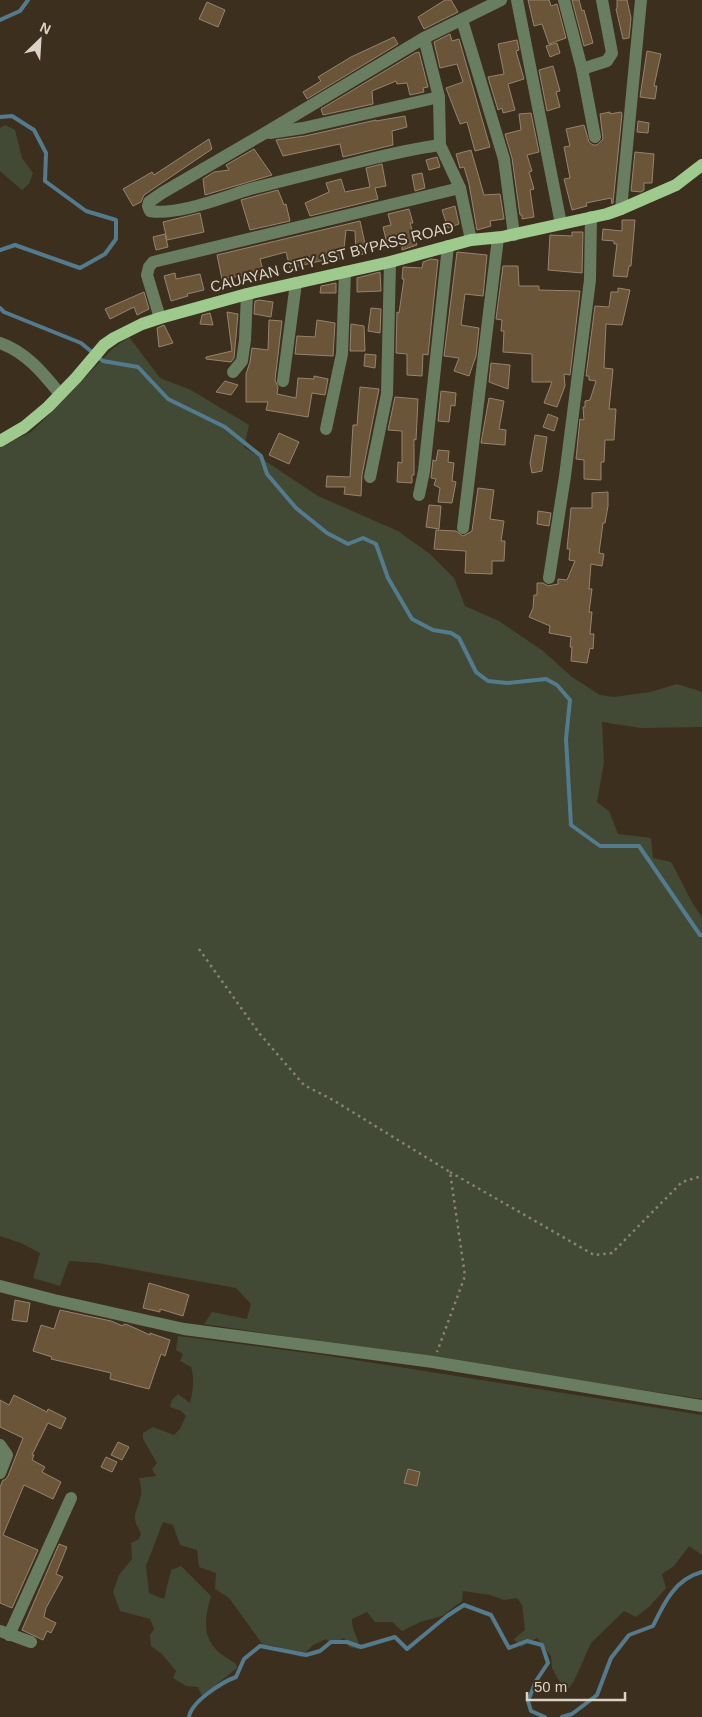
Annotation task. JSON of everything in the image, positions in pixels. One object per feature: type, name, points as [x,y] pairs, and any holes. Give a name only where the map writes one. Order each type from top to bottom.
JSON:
[{"type":"main road","name":"CAUAYAN CITY 1ST BYPASS ROAD","points":[[0,441],[24,427],[60,394],[104,345],[135,327],[160,318],[247,294],[390,262],[471,240],[498,238],[621,210],[676,185],[702,165]]},
{"type":"street","points":[[440,146],[414,149],[328,170],[248,190],[204,204],[160,211],[148,209],[149,202],[162,193],[265,134],[424,38],[501,0]]},
{"type":"street","points":[[517,0],[560,224]]},
{"type":"street","points":[[564,0],[582,69],[595,137]]},
{"type":"street","points":[[582,69],[607,61],[611,56],[602,0]]},
{"type":"street","points":[[621,210],[640,0]]},
{"type":"street","points":[[462,20],[504,159],[514,234]]},
{"type":"street","points":[[424,38],[439,97],[440,146],[460,188],[471,240]]},
{"type":"street","points":[[265,134],[295,130],[439,97]]},
{"type":"street","points":[[160,318],[147,275],[149,267],[153,262],[460,188]]},
{"type":"street","points":[[549,578],[565,476],[590,280],[591,217]]},
{"type":"street","points":[[463,528],[498,238]]},
{"type":"street","points":[[419,495],[424,471],[448,246]]},
{"type":"street","points":[[370,477],[387,394],[390,262]]},
{"type":"street","points":[[326,429],[342,354],[345,272]]},
{"type":"street","points":[[283,381],[296,283]]},
{"type":"street","points":[[233,372],[242,362],[247,294]]},
{"type":"street","points":[[0,343],[22,355],[39,368],[60,394]]},
{"type":"street","points":[[0,1286],[184,1329],[433,1362],[702,1406]]},
{"type":"street","points":[[0,1445],[7,1455],[0,1473]]},
{"type":"street","points":[[31,1642],[4,1633],[71,1498]]},
{"type":"path","points":[[199,949],[259,1033],[304,1085],[333,1100],[450,1172],[594,1255],[612,1253],[682,1182],[702,1176]]},
{"type":"path","points":[[433,1362],[465,1276],[450,1172]]},
{"type":"green space","points":[[5,125],[15,130],[22,158],[33,173],[29,184],[22,190],[0,171],[0,128]]},
{"type":"green space","points":[[129,337],[160,378],[191,390],[249,425],[244,447],[318,496],[398,531],[430,554],[454,578],[465,606],[499,621],[543,651],[572,677],[600,695],[614,697],[650,692],[677,684],[702,693],[702,727],[641,728],[602,722],[604,762],[597,802],[609,811],[618,834],[651,838],[653,858],[671,862],[689,897],[702,917],[702,1399],[204,1324],[212,1312],[247,1319],[251,1304],[236,1288],[98,1263],[69,1261],[60,1286],[33,1278],[40,1253],[21,1243],[0,1236],[0,447],[31,432],[112,349]]},
{"type":"green space","points":[[178,1336],[323,1355],[702,1415],[702,1555],[689,1546],[674,1566],[662,1574],[666,1588],[650,1606],[636,1617],[624,1611],[591,1643],[574,1681],[567,1691],[552,1668],[551,1656],[537,1638],[521,1647],[514,1639],[525,1630],[522,1605],[517,1598],[504,1600],[490,1595],[463,1591],[462,1601],[442,1616],[420,1622],[402,1631],[392,1622],[375,1622],[367,1612],[352,1619],[359,1649],[349,1647],[344,1638],[331,1644],[326,1639],[313,1645],[301,1657],[274,1646],[263,1645],[229,1598],[215,1589],[216,1573],[199,1567],[197,1550],[180,1545],[173,1525],[163,1522],[146,1566],[149,1593],[164,1599],[171,1570],[181,1566],[211,1596],[207,1615],[207,1634],[215,1649],[236,1664],[237,1668],[202,1696],[198,1687],[186,1686],[173,1678],[176,1671],[162,1654],[151,1646],[150,1635],[154,1629],[150,1619],[120,1611],[113,1592],[119,1575],[132,1559],[131,1543],[139,1539],[141,1533],[137,1527],[135,1517],[141,1492],[139,1478],[156,1476],[152,1469],[157,1463],[143,1439],[143,1433],[153,1427],[174,1435],[180,1429],[186,1416],[181,1411],[170,1407],[172,1400],[178,1394],[190,1403],[193,1376],[191,1367],[180,1361],[183,1354],[176,1350]]},
{"type":"building","points":[[445,0],[451,0],[458,12],[424,29],[418,17]]},
{"type":"building","points":[[528,0],[549,0],[551,6],[557,4],[566,38],[549,44],[542,24],[534,26]]},
{"type":"building","points":[[572,0],[579,0],[582,11],[584,10],[593,43],[584,46]]},
{"type":"building","points":[[617,0],[627,0],[631,18],[629,38],[623,39],[616,9]]},
{"type":"building","points":[[207,2],[225,10],[218,27],[199,19]]},
{"type":"building","points":[[450,34],[452,41],[459,39],[490,147],[475,151],[467,122],[460,124],[446,88],[463,82],[457,64],[440,68],[434,42]]},
{"type":"building","points":[[394,37],[398,44],[307,99],[303,92],[321,81],[318,77],[351,57]]},
{"type":"building","points":[[517,40],[519,50],[516,51],[524,79],[508,84],[515,110],[503,113],[502,108],[498,110],[488,77],[504,74],[498,44]]},
{"type":"building","points":[[557,43],[560,53],[550,57],[546,46]]},
{"type":"building","points":[[647,51],[661,54],[654,86],[657,86],[655,99],[640,97]]},
{"type":"building","points":[[419,52],[428,87],[423,88],[424,92],[410,95],[407,83],[397,84],[396,81],[372,91],[373,104],[323,115],[321,109]]},
{"type":"building","points":[[553,66],[560,91],[556,92],[560,107],[547,111],[539,70]]},
{"type":"building","points":[[610,112],[610,114],[621,112],[622,114],[613,203],[611,198],[586,203],[587,206],[572,210],[564,179],[570,178],[564,147],[570,146],[566,129],[584,125],[589,142],[597,145],[603,139],[600,114]]},
{"type":"building","points":[[531,113],[539,152],[527,155],[532,171],[529,172],[534,189],[530,190],[534,217],[522,219],[512,158],[505,134],[521,130],[519,114]]},
{"type":"building","points":[[405,116],[407,127],[392,131],[393,145],[343,157],[340,144],[283,156],[276,140],[305,136],[376,120]]},
{"type":"building","points":[[638,121],[649,123],[648,133],[637,132]]},
{"type":"building","points":[[209,139],[212,149],[144,195],[141,202],[133,206],[123,189],[152,172],[154,175]]},
{"type":"building","points":[[254,149],[272,175],[205,195],[203,179],[214,172],[229,170],[226,165]]},
{"type":"building","points":[[471,150],[484,195],[500,194],[504,219],[490,221],[491,226],[477,230],[469,184],[464,167],[460,168],[456,154]]},
{"type":"building","points":[[635,152],[654,154],[652,183],[644,183],[644,190],[641,192],[631,191]]},
{"type":"building","points":[[437,157],[440,167],[429,170],[426,160]]},
{"type":"building","points":[[382,164],[386,186],[375,188],[378,199],[310,216],[305,203],[329,192],[326,183],[341,179],[345,192],[370,187],[366,168]]},
{"type":"building","points":[[422,173],[425,188],[415,191],[412,175]]},
{"type":"building","points":[[278,190],[284,205],[286,204],[290,221],[250,230],[241,200]]},
{"type":"building","points":[[455,206],[459,224],[448,228],[442,210]]},
{"type":"building","points":[[409,209],[413,223],[410,223],[417,245],[402,250],[402,244],[388,248],[383,227],[391,225],[388,214]]},
{"type":"building","points":[[200,213],[204,232],[167,240],[163,222]]},
{"type":"building","points":[[622,220],[635,220],[631,266],[629,266],[627,277],[613,276],[617,244],[614,244],[614,241],[602,240],[603,229],[622,231]]},
{"type":"building","points":[[360,221],[367,253],[356,256],[355,231],[346,230],[343,258],[330,261],[329,259],[290,268],[286,252],[260,259],[264,274],[248,278],[247,275],[222,279],[217,255]]},
{"type":"building","points":[[572,232],[583,232],[582,273],[548,270],[550,235],[572,236]]},
{"type":"building","points":[[165,234],[168,247],[156,250],[153,237]]},
{"type":"building","points":[[457,252],[487,255],[483,296],[465,294],[461,325],[479,328],[476,356],[469,376],[454,371],[459,358],[444,356]]},
{"type":"building","points":[[431,259],[438,260],[428,355],[423,354],[422,376],[407,375],[407,354],[396,353],[397,312],[399,313],[404,279],[402,279],[403,267],[422,268],[423,262]]},
{"type":"building","points":[[503,266],[518,266],[519,286],[539,286],[539,290],[580,291],[570,375],[564,374],[565,386],[557,407],[544,403],[552,382],[532,382],[532,354],[503,352],[504,331],[501,331],[502,320],[496,319]]},
{"type":"building","points":[[380,272],[381,291],[357,292],[357,278]]},
{"type":"building","points":[[175,273],[176,279],[200,274],[204,290],[187,294],[188,296],[171,301],[164,276]]},
{"type":"building","points":[[336,283],[336,293],[320,293],[321,286]]},
{"type":"building","points":[[618,288],[630,290],[622,325],[606,324],[604,368],[613,369],[609,409],[616,409],[614,440],[605,440],[604,462],[601,462],[601,480],[584,479],[584,460],[576,459],[580,419],[584,420],[583,407],[585,407],[585,401],[590,400],[596,381],[589,380],[589,376],[586,376],[595,306],[609,307],[611,292],[618,292]]},
{"type":"building","points":[[144,292],[149,309],[137,315],[134,307],[110,319],[105,309]]},
{"type":"building","points":[[255,301],[273,302],[271,317],[254,314]]},
{"type":"building","points":[[371,308],[381,309],[380,333],[368,331]]},
{"type":"building","points":[[227,312],[238,314],[234,358],[231,362],[206,359],[206,357],[232,351]]},
{"type":"building","points":[[210,313],[213,325],[200,324],[202,315]]},
{"type":"building","points":[[269,320],[282,321],[275,380],[278,387],[277,394],[296,398],[298,378],[314,379],[314,376],[328,379],[325,395],[312,393],[308,417],[266,410],[268,402],[246,402],[246,374],[252,348],[268,350]]},
{"type":"building","points":[[317,320],[335,323],[333,356],[295,354],[297,336],[315,337]]},
{"type":"building","points":[[351,324],[364,326],[365,351],[350,351]]},
{"type":"building","points":[[164,325],[173,343],[159,347],[157,328]]},
{"type":"building","points":[[365,354],[376,355],[375,368],[364,366]]},
{"type":"building","points":[[491,363],[510,365],[508,389],[489,382]]},
{"type":"building","points":[[225,381],[238,385],[231,395],[216,392]]},
{"type":"building","points":[[360,387],[379,389],[362,475],[361,496],[344,494],[345,487],[326,487],[327,476],[350,477],[353,425],[357,425]]},
{"type":"building","points":[[441,391],[456,393],[455,406],[451,405],[449,422],[438,421]]},
{"type":"building","points":[[395,397],[418,399],[412,483],[397,482],[398,462],[402,463],[402,431],[388,430]]},
{"type":"building","points":[[489,398],[504,401],[499,429],[506,430],[505,445],[481,443]]},
{"type":"building","points":[[548,414],[558,418],[554,431],[543,427]]},
{"type":"building","points":[[279,433],[299,442],[289,464],[269,455]]},
{"type":"building","points":[[535,435],[547,437],[542,471],[532,473],[530,463]]},
{"type":"building","points":[[438,450],[449,451],[448,462],[454,463],[452,481],[456,482],[452,503],[438,502],[440,488],[434,485],[436,479],[431,478],[433,460],[436,461]]},
{"type":"building","points":[[478,488],[494,490],[490,519],[504,521],[501,541],[505,541],[504,561],[492,561],[492,574],[465,573],[466,551],[434,549],[436,530],[456,531],[463,536],[472,531]]},
{"type":"building","points":[[608,492],[608,506],[605,523],[603,523],[599,553],[604,554],[602,566],[591,564],[589,589],[592,589],[589,612],[592,612],[590,634],[594,634],[593,649],[590,648],[587,663],[571,661],[571,637],[549,633],[550,626],[529,617],[533,608],[534,595],[537,595],[537,583],[543,583],[548,586],[558,584],[558,579],[567,580],[575,561],[569,560],[570,549],[567,549],[571,508],[592,508],[592,493]]},
{"type":"building","points":[[429,505],[441,506],[439,529],[426,527]]},
{"type":"building","points":[[538,511],[551,513],[549,526],[537,524]]},
{"type":"building","points":[[149,1283],[189,1295],[183,1316],[160,1309],[160,1312],[143,1308]]},
{"type":"building","points":[[15,1300],[30,1303],[27,1322],[12,1320]]},
{"type":"building","points":[[60,1310],[111,1321],[123,1326],[124,1324],[128,1325],[150,1335],[150,1333],[170,1340],[165,1356],[161,1354],[149,1389],[110,1379],[111,1373],[51,1359],[52,1357],[33,1351],[41,1325],[54,1329]]},
{"type":"building","points":[[14,1395],[47,1412],[48,1409],[66,1418],[61,1429],[48,1423],[32,1455],[34,1455],[32,1460],[45,1467],[42,1472],[61,1482],[53,1499],[24,1485],[3,1535],[38,1550],[12,1608],[0,1603],[0,1487],[3,1480],[8,1476],[23,1438],[0,1427],[0,1400],[9,1405]]},
{"type":"building","points":[[118,1442],[129,1447],[122,1460],[111,1455]]},
{"type":"building","points":[[106,1457],[117,1462],[112,1472],[101,1467]]},
{"type":"building","points":[[408,1469],[420,1472],[417,1486],[404,1483]]},
{"type":"building","points":[[59,1544],[67,1547],[56,1574],[63,1577],[46,1608],[44,1617],[56,1623],[51,1633],[47,1631],[43,1640],[22,1630]]},
{"type":"waterway","points":[[0,20],[20,11],[28,0]]},
{"type":"waterway","points":[[0,117],[12,116],[34,130],[46,153],[45,181],[86,211],[116,220],[116,239],[105,254],[80,268],[15,245],[0,250]]},
{"type":"waterway","points":[[0,308],[4,312],[81,343],[103,361],[138,367],[168,399],[225,427],[261,456],[267,474],[296,508],[327,533],[348,544],[363,538],[376,544],[388,578],[412,619],[433,630],[451,633],[459,638],[476,672],[488,681],[507,683],[546,679],[557,685],[570,700],[566,739],[571,825],[600,846],[639,846],[700,935],[702,935]]},
{"type":"waterway","points":[[562,1717],[572,1714],[597,1695],[611,1658],[629,1635],[653,1626],[661,1609],[678,1586],[684,1580],[702,1572]]},
{"type":"waterway","points":[[189,1717],[191,1711],[201,1699],[223,1683],[236,1677],[244,1659],[260,1646],[306,1655],[320,1651],[331,1642],[347,1642],[361,1647],[395,1637],[407,1649],[447,1616],[464,1605],[491,1615],[509,1648],[527,1641],[542,1645],[548,1663],[536,1681],[528,1701],[531,1711],[545,1717]]}]
